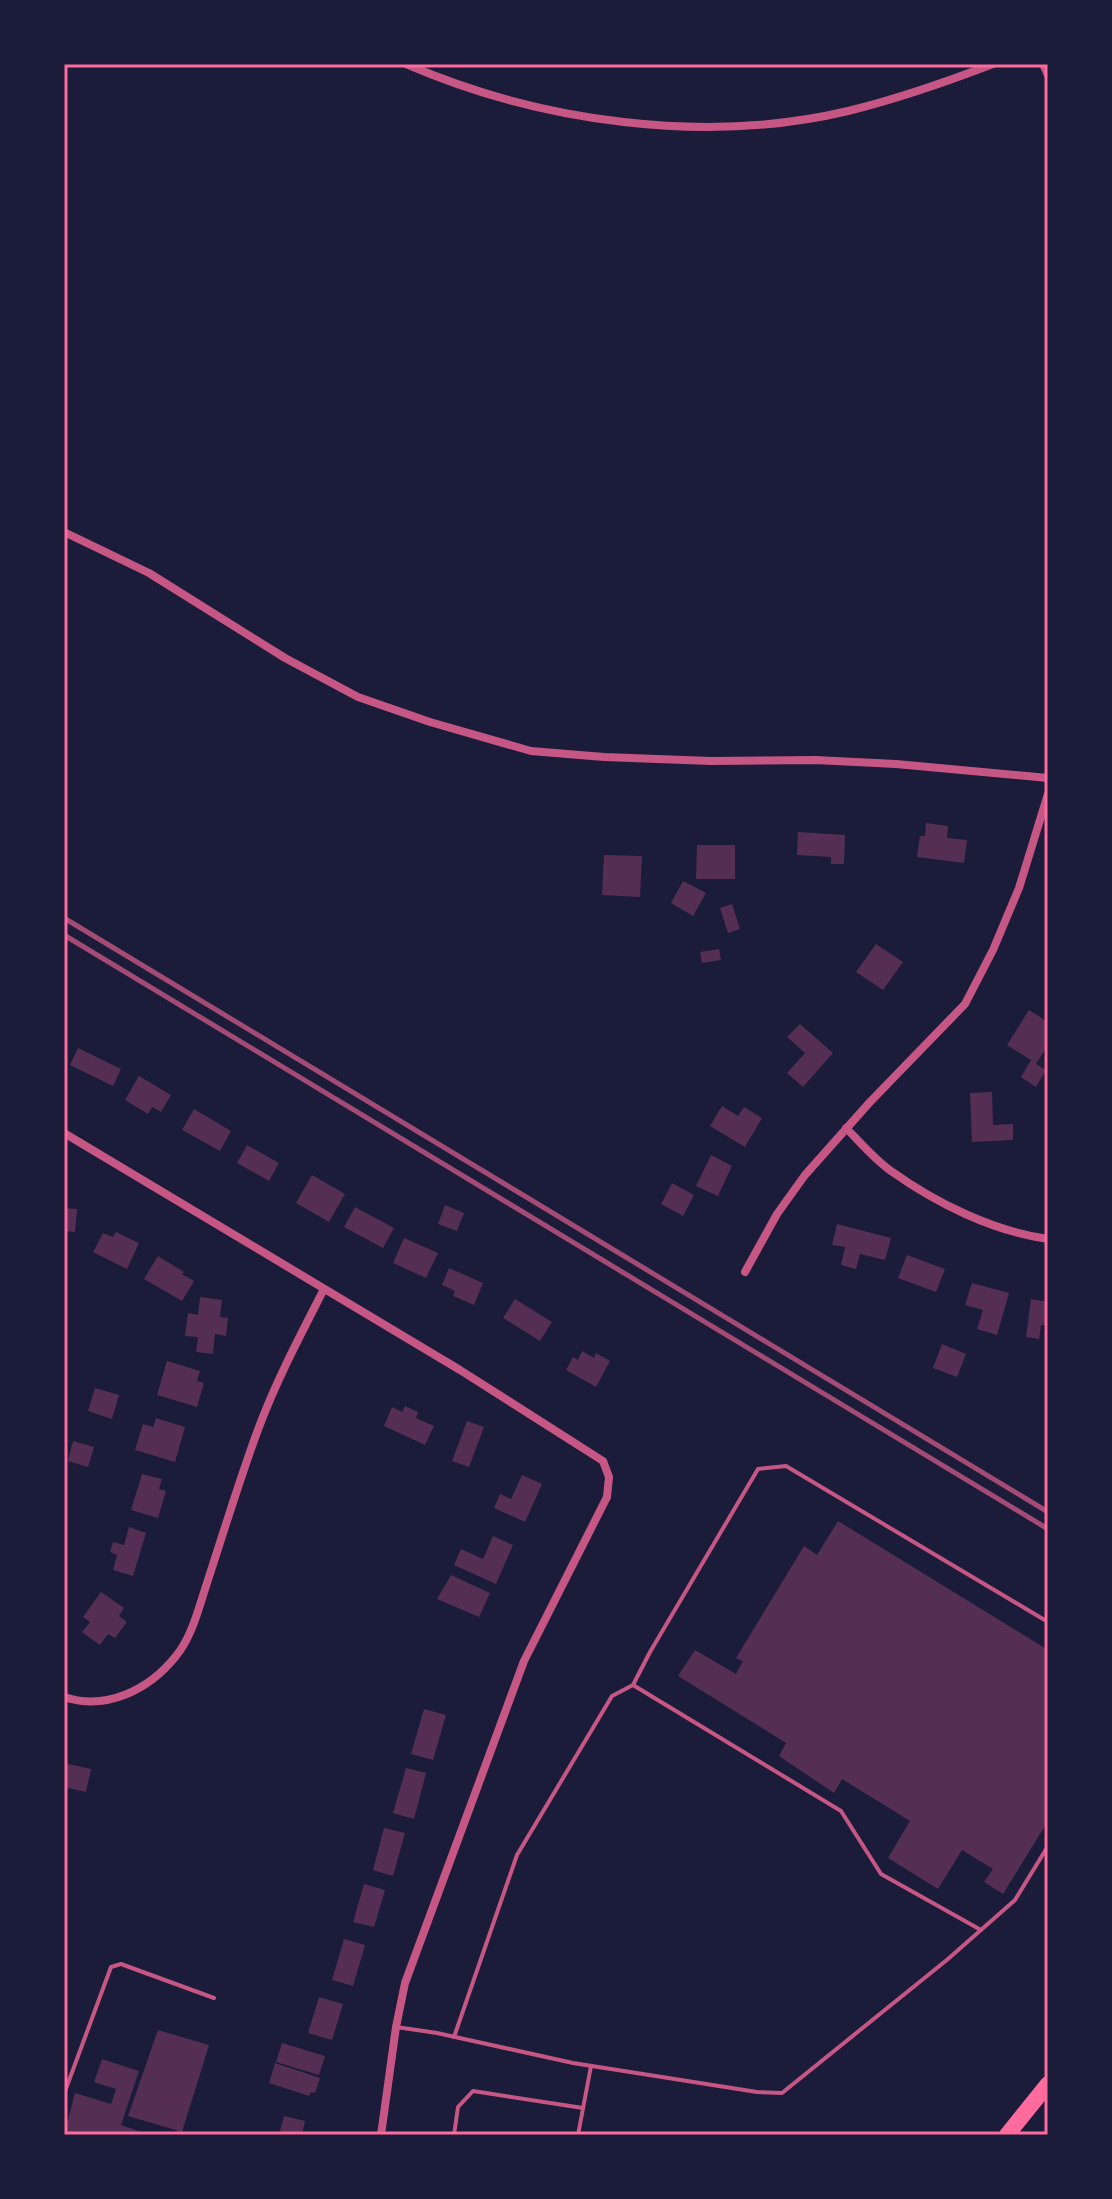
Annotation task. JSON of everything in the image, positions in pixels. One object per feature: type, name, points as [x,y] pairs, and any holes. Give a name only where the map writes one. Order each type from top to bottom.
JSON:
[{"type":"highway","points":[[1007,2135],[1048,2084]]},
{"type":"street","points":[[406,64],[511,100],[606,120],[674,127],[753,126],[846,111],[939,85],[993,64]]},
{"type":"street","points":[[1043,64],[1048,75]]},
{"type":"street","points":[[64,532],[149,573],[285,658],[358,697],[430,722],[531,751],[618,757],[869,763],[1048,778]]},
{"type":"street","points":[[745,1272],[777,1214],[805,1175],[965,1004],[993,950],[1019,888],[1048,794]]},
{"type":"street","points":[[846,1128],[889,1169],[953,1210],[1032,1237],[1048,1239]]},
{"type":"street","points":[[64,1133],[460,1370],[603,1461],[609,1477],[607,1497],[524,1661],[405,1983],[381,2135]]},
{"type":"street","points":[[64,1697],[84,1704],[116,1699],[145,1685],[177,1656],[194,1622],[259,1427],[286,1362],[324,1289]]},
{"type":"lane","points":[[454,2037],[517,1855],[612,1696],[633,1685],[758,1469],[786,1466],[1048,1622]]},
{"type":"lane","points":[[633,1685],[841,1811],[881,1874],[981,1930]]},
{"type":"lane","points":[[396,2027],[591,2066],[757,2092],[782,2093],[1015,1900],[1048,1846]]},
{"type":"lane","points":[[64,2094],[111,1967],[121,1964],[214,1998]]},
{"type":"lane","points":[[578,2135],[591,2066]]},
{"type":"lane","points":[[454,2135],[458,2107],[473,2091],[583,2108]]},
{"type":"building","points":[[926,823],[948,826],[947,838],[967,840],[964,863],[917,857],[920,836],[925,836]]},
{"type":"building","points":[[798,832],[845,835],[844,864],[831,864],[831,857],[797,855]]},
{"type":"building","points":[[697,845],[735,845],[735,879],[696,879]]},
{"type":"building","points":[[604,855],[642,856],[640,897],[602,895]]},
{"type":"building","points":[[683,881],[706,893],[693,916],[671,903]]},
{"type":"building","points":[[732,904],[740,929],[728,933],[720,908]]},
{"type":"building","points":[[876,944],[903,962],[883,990],[856,972]]},
{"type":"building","points":[[719,949],[721,960],[702,963],[700,952]]},
{"type":"building","points":[[1029,1010],[1048,1022],[1048,1045],[1036,1064],[1046,1070],[1036,1087],[1021,1077],[1031,1060],[1007,1045]]},
{"type":"building","points":[[800,1024],[833,1053],[803,1087],[787,1073],[805,1053],[787,1037]]},
{"type":"building","points":[[78,1048],[121,1069],[113,1086],[70,1065]]},
{"type":"building","points":[[139,1076],[171,1095],[161,1112],[152,1107],[148,1114],[125,1100]]},
{"type":"building","points":[[992,1092],[993,1125],[1013,1124],[1013,1140],[972,1142],[970,1093]]},
{"type":"building","points":[[722,1106],[738,1116],[744,1107],[762,1118],[745,1147],[710,1126]]},
{"type":"building","points":[[194,1109],[231,1131],[220,1151],[182,1130]]},
{"type":"building","points":[[247,1145],[279,1163],[269,1181],[237,1163]]},
{"type":"building","points":[[711,1155],[732,1166],[718,1196],[696,1186]]},
{"type":"building","points":[[312,1175],[345,1194],[329,1222],[296,1203]]},
{"type":"building","points":[[672,1183],[694,1195],[683,1216],[661,1204]]},
{"type":"building","points":[[445,1205],[464,1213],[457,1231],[438,1224]]},
{"type":"building","points":[[355,1207],[394,1228],[383,1248],[344,1227]]},
{"type":"building","points":[[64,1208],[77,1209],[75,1232],[64,1231]]},
{"type":"building","points":[[837,1224],[891,1238],[885,1260],[860,1254],[856,1269],[841,1265],[845,1247],[832,1245]]},
{"type":"building","points":[[116,1232],[139,1243],[127,1269],[93,1252],[103,1233],[113,1237]]},
{"type":"building","points":[[404,1238],[438,1253],[426,1278],[393,1263]]},
{"type":"building","points":[[907,1255],[945,1269],[936,1292],[898,1278]]},
{"type":"building","points":[[158,1256],[194,1281],[182,1301],[144,1279]]},
{"type":"building","points":[[449,1268],[483,1283],[474,1305],[453,1296],[455,1291],[442,1285]]},
{"type":"building","points":[[972,1283],[1009,1293],[997,1335],[977,1329],[983,1310],[965,1305]]},
{"type":"building","points":[[200,1297],[222,1300],[220,1317],[228,1318],[226,1336],[215,1334],[213,1354],[196,1352],[198,1337],[185,1336],[188,1313],[198,1315]]},
{"type":"building","points":[[515,1299],[552,1322],[540,1341],[503,1318]]},
{"type":"building","points":[[1031,1299],[1048,1302],[1048,1325],[1041,1325],[1039,1339],[1026,1337]]},
{"type":"building","points":[[942,1344],[966,1354],[957,1377],[933,1368]]},
{"type":"building","points":[[582,1351],[594,1358],[596,1353],[610,1361],[596,1387],[566,1370],[573,1357],[578,1360]]},
{"type":"building","points":[[167,1361],[200,1371],[197,1381],[204,1383],[197,1407],[157,1395]]},
{"type":"building","points":[[95,1388],[119,1395],[112,1419],[88,1411]]},
{"type":"building","points":[[405,1406],[418,1412],[416,1418],[434,1426],[425,1445],[384,1426],[392,1407],[402,1412]]},
{"type":"building","points":[[156,1418],[185,1427],[175,1462],[135,1450],[143,1424],[153,1427]]},
{"type":"building","points":[[467,1421],[484,1427],[469,1467],[452,1461]]},
{"type":"building","points":[[73,1441],[94,1447],[88,1467],[68,1461]]},
{"type":"building","points":[[142,1474],[162,1479],[159,1489],[166,1491],[158,1518],[131,1510]]},
{"type":"building","points":[[522,1475],[542,1484],[525,1522],[494,1508],[500,1494],[511,1499]]},
{"type":"building","points":[[838,1521],[1048,1650],[1048,1821],[1003,1894],[984,1882],[993,1869],[962,1850],[938,1889],[888,1858],[910,1821],[842,1779],[834,1793],[779,1756],[786,1743],[678,1676],[695,1650],[736,1674],[743,1661],[736,1658],[804,1546],[817,1555]]},
{"type":"building","points":[[129,1527],[146,1533],[133,1576],[113,1570],[117,1555],[110,1552],[113,1542],[124,1545]]},
{"type":"building","points":[[493,1536],[513,1545],[496,1584],[454,1565],[461,1549],[483,1559]]},
{"type":"building","points":[[451,1575],[490,1593],[479,1617],[437,1599]]},
{"type":"building","points":[[101,1592],[124,1608],[119,1616],[127,1622],[115,1638],[108,1634],[100,1645],[82,1632],[90,1622],[83,1617]]},
{"type":"building","points":[[424,1709],[446,1715],[433,1760],[411,1754]]},
{"type":"building","points":[[64,1763],[91,1769],[86,1792],[64,1787]]},
{"type":"building","points":[[406,1768],[426,1773],[414,1819],[393,1813]]},
{"type":"building","points":[[384,1828],[405,1833],[393,1876],[373,1870]]},
{"type":"building","points":[[364,1884],[385,1890],[374,1927],[353,1922]]},
{"type":"building","points":[[344,1939],[365,1945],[353,1986],[332,1980]]},
{"type":"building","points":[[319,1997],[343,2004],[332,2040],[308,2033]]},
{"type":"building","points":[[158,2030],[209,2045],[182,2132],[128,2116]]},
{"type":"building","points":[[282,2043],[325,2056],[319,2075],[276,2062]]},
{"type":"building","points":[[102,2059],[139,2071],[121,2125],[149,2135],[64,2135],[75,2093],[111,2104],[116,2089],[94,2082]]},
{"type":"building","points":[[275,2063],[320,2078],[315,2093],[311,2092],[309,2096],[269,2083]]},
{"type":"building","points":[[284,2116],[305,2121],[302,2135],[279,2135]]},
{"type":"railway","points":[[64,918],[1048,1512]]},
{"type":"railway","points":[[64,935],[1048,1529]]}]
